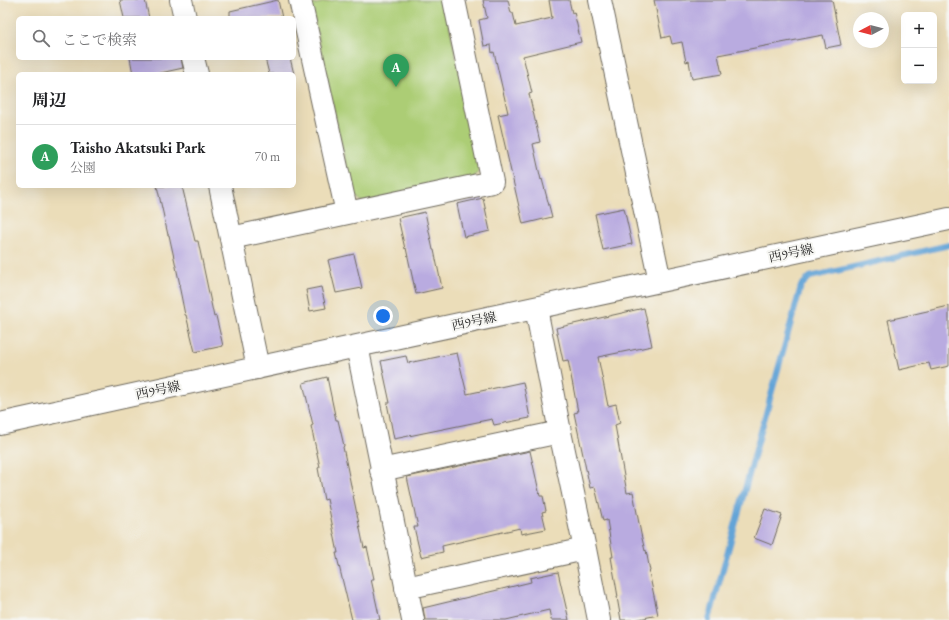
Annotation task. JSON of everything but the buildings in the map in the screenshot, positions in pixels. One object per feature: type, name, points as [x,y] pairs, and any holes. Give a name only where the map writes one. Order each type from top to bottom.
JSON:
[{"type":"street","points":[[181,0],[185,16]]},
{"type":"street","points":[[300,0],[347,213]]},
{"type":"street","points":[[231,238],[492,182],[454,0]]},
{"type":"street","points":[[600,0],[660,281]]},
{"type":"street","points":[[194,60],[196,72]]},
{"type":"street","points":[[220,188],[258,368]]},
{"type":"street","name":"西9号線","points":[[0,424],[949,219]]},
{"type":"street","points":[[536,308],[599,620]]},
{"type":"street","points":[[357,346],[413,620]]},
{"type":"street","points":[[382,470],[560,432]]},
{"type":"street","points":[[406,588],[585,549]]},
{"type":"green space","points":[[335,0],[444,0],[480,169],[473,179],[364,203],[352,194],[311,5]]},
{"type":"waterway","points":[[709,620],[801,286],[810,277],[949,245]]},
{"type":"place","name":"Taisho Akatsuki Park","points":[[396,87]]}]
